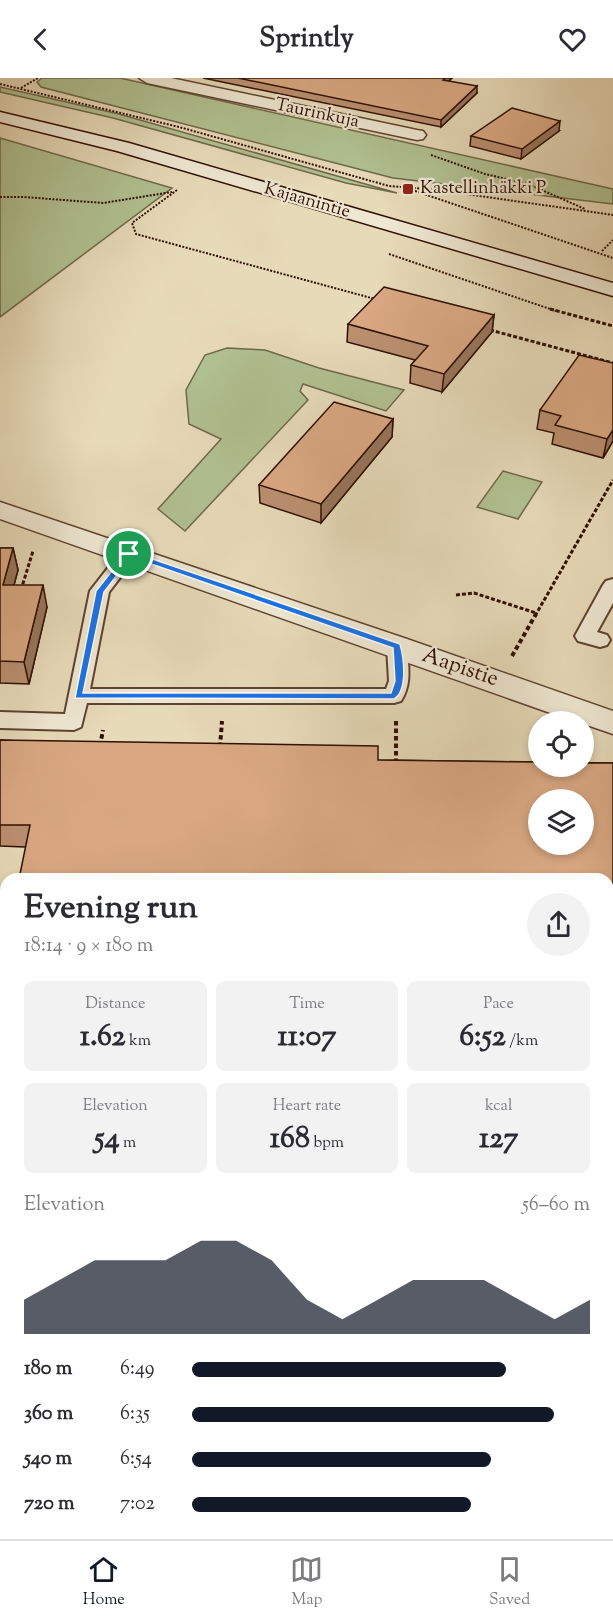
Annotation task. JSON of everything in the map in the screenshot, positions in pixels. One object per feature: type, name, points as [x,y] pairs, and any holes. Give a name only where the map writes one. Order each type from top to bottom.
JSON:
[{"type":"street","name":"Taurinkuja","points":[[147,78],[417,135]]},
{"type":"street","name":"Kajaanintie","points":[[0,117],[123,147],[613,290]]},
{"type":"street","name":"Aapistie","points":[[0,510],[492,679],[613,723]]},
{"type":"lane","points":[[0,720],[74,722],[100,591],[129,554]]},
{"type":"lane","points":[[600,640],[585,636],[613,585]]},
{"type":"lane","points":[[78,696],[394,696],[399,681],[397,646]]},
{"type":"path","points":[[21,88],[38,78]]},
{"type":"path","points":[[0,84],[179,127],[389,186],[438,190],[613,214]]},
{"type":"path","points":[[417,135],[417,150],[485,174],[528,184],[591,212]]},
{"type":"path","points":[[182,187],[132,223],[136,234],[375,299]]},
{"type":"path","points":[[408,189],[494,216],[613,258]]},
{"type":"path","points":[[0,197],[44,196],[87,203],[107,203],[175,191]]},
{"type":"path","points":[[602,251],[613,240]]},
{"type":"path","points":[[379,250],[541,307],[613,327]]},
{"type":"path","points":[[488,330],[613,363]]},
{"type":"path","points":[[492,679],[512,655],[613,480]]},
{"type":"path","points":[[18,599],[33,550]]},
{"type":"path","points":[[13,587],[21,587]]},
{"type":"path","points":[[456,595],[474,593],[536,613]]},
{"type":"path","points":[[394,696],[396,769]]},
{"type":"path","points":[[219,755],[221,727]]},
{"type":"path","points":[[99,752],[103,729]]},
{"type":"green space","points":[[42,78],[120,78],[613,189],[613,204],[393,178],[41,87],[37,82]]},
{"type":"green space","points":[[0,87],[119,114],[397,193],[346,183],[113,118],[0,92]]},
{"type":"green space","points":[[0,138],[172,188],[0,317]]},
{"type":"green space","points":[[227,348],[265,350],[319,368],[404,390],[386,411],[303,384],[300,391],[308,400],[185,531],[158,509],[221,439],[189,424],[186,390],[205,355]]},
{"type":"green space","points":[[503,471],[542,482],[518,519],[477,507]]},
{"type":"building","points":[[238,78],[445,78],[443,80],[477,86],[441,120]]},
{"type":"building","points":[[512,108],[560,121],[522,149],[471,136]]},
{"type":"building","points":[[384,287],[494,315],[444,374],[411,365],[428,346],[348,324]]},
{"type":"building","points":[[579,355],[613,363],[613,430],[607,439],[555,425],[561,416],[540,410]]},
{"type":"building","points":[[334,402],[393,419],[321,504],[259,485]]},
{"type":"building","points":[[0,548],[13,548],[3,585],[43,585],[24,662],[0,661]]},
{"type":"building","points":[[0,740],[378,746],[378,760],[528,762],[528,777],[594,777],[594,763],[613,763],[613,873],[20,873],[30,825],[0,825]]},
{"type":"place","name":"Kastellinhäkki P","points":[[408,189]]},
{"type":"route","points":[[129,554],[397,646],[399,681],[394,696],[78,696],[100,591],[129,554]]}]
